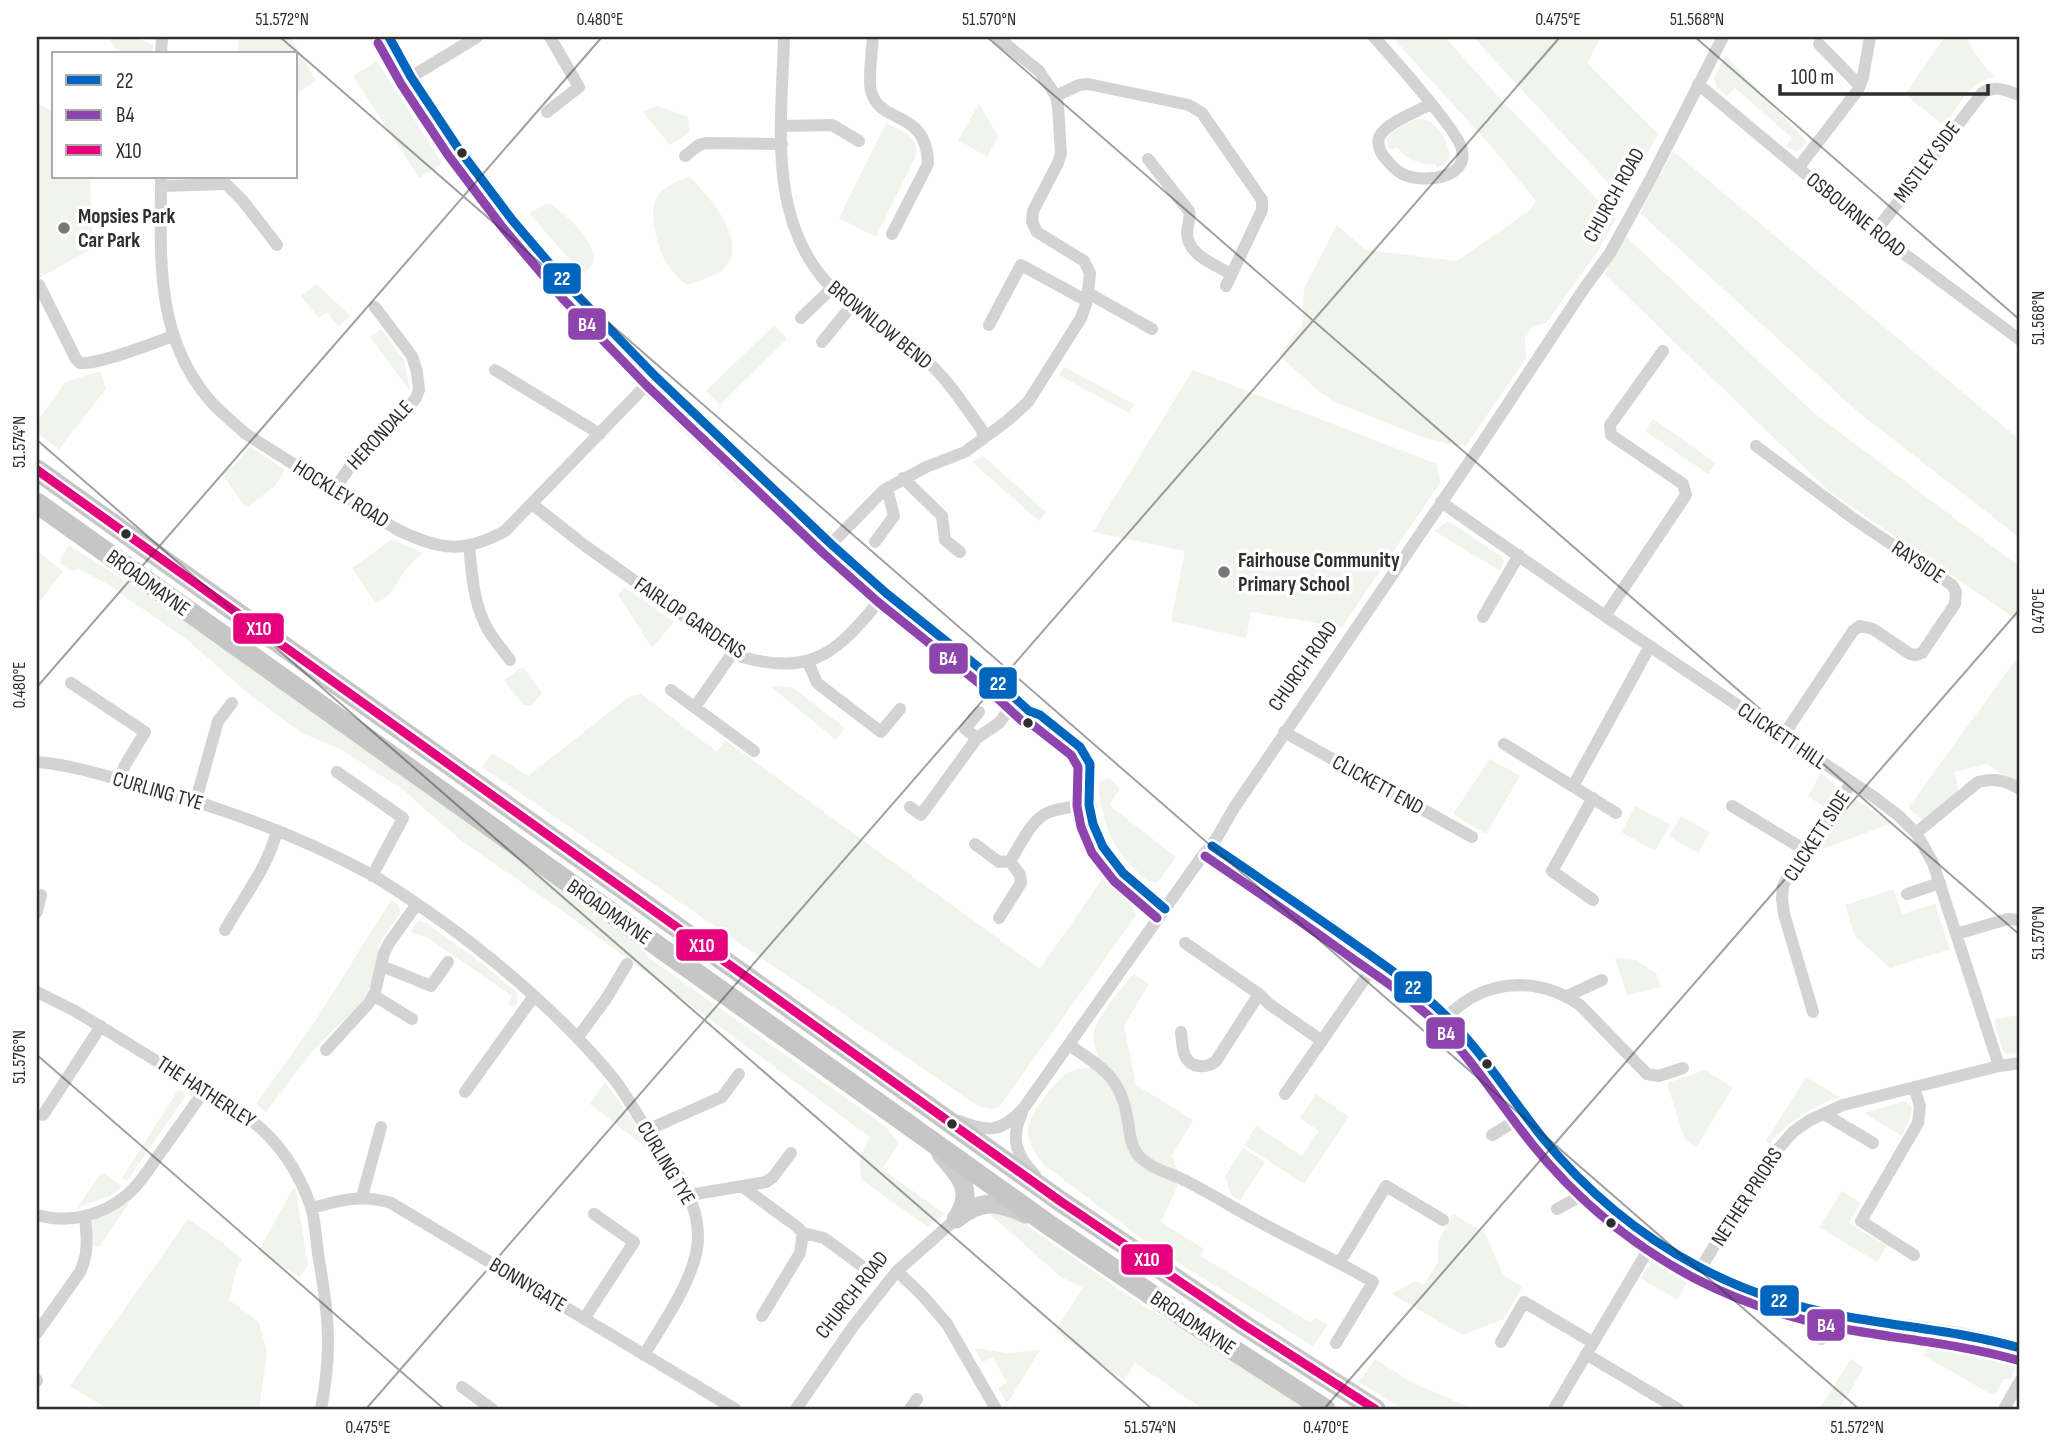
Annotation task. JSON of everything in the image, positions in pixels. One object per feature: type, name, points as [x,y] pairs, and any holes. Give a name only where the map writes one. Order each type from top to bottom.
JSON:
[{"type":"main road","name":"BROADMAYNE","points":[[37,470],[1060,1201],[1255,1333],[1375,1409]]},
{"type":"main road","name":"BROADMAYNE","points":[[37,503],[1049,1225],[1325,1409]]},
{"type":"street","points":[[388,37],[458,148],[540,254],[655,376],[831,544],[1016,700],[999,723],[977,738],[921,815],[910,807]]},
{"type":"street","points":[[411,77],[477,37]]},
{"type":"street","points":[[547,112],[579,87],[550,37]]},
{"type":"street","name":"BROWNLOW BEND","points":[[784,37],[782,144],[785,194],[795,230],[815,269],[832,288],[913,349],[943,377],[982,430],[983,439]]},
{"type":"street","points":[[873,37],[871,91],[883,108],[917,128],[925,139],[928,151],[929,164],[892,234]]},
{"type":"street","points":[[831,544],[870,501],[887,488],[926,467],[965,452],[1007,421],[1028,402],[1081,318],[1090,273],[1084,261],[1037,232],[1032,222],[1033,211],[1061,153],[1056,96],[1040,71],[997,37]]},
{"type":"street","points":[[1374,37],[1431,104],[1462,146],[1462,160],[1453,172],[1446,176],[1422,179],[1408,177],[1382,153],[1378,139],[1387,128],[1431,104]]},
{"type":"street","name":"CHURCH ROAD","points":[[926,1106],[976,1128],[987,1129],[1003,1127],[1023,1109],[1212,846],[1284,732],[1610,253],[1723,37]]},
{"type":"street","points":[[1798,168],[1860,86],[1870,37]]},
{"type":"street","points":[[1819,44],[1860,86]]},
{"type":"street","points":[[1056,96],[1079,85],[1088,84],[1177,102],[1196,108],[1202,113],[1262,200],[1262,210],[1228,280],[1194,251],[1186,234],[1189,211],[1148,159]]},
{"type":"street","name":"OSBOURNE ROAD","points":[[1698,84],[1874,232],[2020,340]]},
{"type":"street","name":"MISTLEY SIDE","points":[[1874,232],[1983,92],[1997,87],[2020,95]]},
{"type":"street","points":[[782,126],[832,125],[859,141]]},
{"type":"street","points":[[685,156],[706,143],[782,144]]},
{"type":"street","points":[[161,181],[226,180],[277,245]]},
{"type":"street","name":"HOCKLEY ROAD","points":[[161,181],[164,299],[173,336],[193,377],[207,397],[226,418],[246,433],[398,530],[425,543],[449,547],[469,545],[488,540],[505,531],[655,376]]},
{"type":"street","points":[[989,325],[1021,265],[1152,329]]},
{"type":"street","points":[[39,285],[80,363],[113,356],[173,336]]},
{"type":"street","points":[[801,318],[832,288]]},
{"type":"street","points":[[822,342],[852,305]]},
{"type":"street","name":"HERONDALE","points":[[334,490],[365,445],[402,415],[419,390],[412,356],[375,306]]},
{"type":"street","points":[[1605,616],[1686,495],[1683,484],[1611,435],[1610,425],[1663,351]]},
{"type":"street","points":[[495,370],[600,433]]},
{"type":"street","name":"RAYSIDE","points":[[1756,446],[1854,519],[1952,584],[1957,598],[1922,653],[1916,655],[1910,654],[1873,629],[1860,626],[1853,631],[1783,736]]},
{"type":"street","points":[[903,478],[942,516],[945,540],[960,552]]},
{"type":"street","points":[[875,542],[894,516],[887,488]]},
{"type":"street","name":"CLICKETT HILL","points":[[1441,502],[1852,782],[1899,816],[1916,833],[1933,863],[1999,1066]]},
{"type":"street","name":"FAIRLOP GARDENS","points":[[532,505],[734,652],[765,663],[808,662],[821,657],[847,639],[886,593]]},
{"type":"street","points":[[469,545],[475,597],[480,613],[510,660]]},
{"type":"street","points":[[1483,617],[1519,555]]},
{"type":"street","points":[[1573,786],[1650,646]]},
{"type":"street","points":[[695,708],[734,652]]},
{"type":"street","points":[[808,662],[817,683],[881,732],[900,709]]},
{"type":"street","points":[[71,683],[145,732],[119,780]]},
{"type":"street","points":[[671,690],[754,751]]},
{"type":"street","points":[[196,800],[218,721],[232,703]]},
{"type":"street","points":[[977,738],[965,729],[979,712]]},
{"type":"street","name":"CLICKETT END","points":[[1284,732],[1472,837]]},
{"type":"street","points":[[1504,744],[1616,813]]},
{"type":"street","name":"CURLING TYE","points":[[37,762],[68,767],[196,800],[277,830],[372,876],[477,947],[578,1037],[616,1082],[690,1195],[698,1233],[694,1262],[688,1278],[644,1355]]},
{"type":"street","points":[[1090,764],[1089,805],[1102,847],[1113,862],[1165,909]]},
{"type":"street","points":[[337,772],[403,818],[372,876]]},
{"type":"street","points":[[1916,833],[1978,782],[2002,780],[2020,789]]},
{"type":"street","name":"CLICKETT SIDE","points":[[1813,1012],[1784,914],[1783,886],[1852,782]]},
{"type":"street","points":[[1593,798],[1552,871],[1593,900]]},
{"type":"street","points":[[975,844],[999,862],[1010,861],[1042,815],[1052,810],[1089,805]]},
{"type":"street","points":[[1732,806],[1805,850]]},
{"type":"street","points":[[225,930],[260,875],[272,850],[277,830]]},
{"type":"street","points":[[1212,846],[1377,961],[1447,1017],[1560,1158],[1591,1190],[1654,1240],[1702,1268],[1761,1294],[1831,1313],[1973,1335],[2020,1348]]},
{"type":"street","points":[[999,918],[1021,883],[1020,875],[1010,861]]},
{"type":"street","points":[[1907,894],[1940,883]]},
{"type":"street","points":[[37,912],[41,895]]},
{"type":"street","points":[[326,1050],[368,1004],[379,983],[389,943],[417,904]]},
{"type":"street","points":[[1956,934],[2008,919],[2020,920]]},
{"type":"street","points":[[1185,943],[1322,1041]]},
{"type":"street","points":[[1285,1094],[1377,961]]},
{"type":"street","points":[[382,966],[431,986],[448,962]]},
{"type":"street","points":[[578,1037],[607,999],[627,964]]},
{"type":"street","points":[[1567,996],[1602,980]]},
{"type":"street","points":[[1447,1017],[1458,1005],[1494,988],[1507,985],[1544,988],[1567,996],[1592,1016],[1647,1074],[1659,1076],[1683,1068]]},
{"type":"street","name":"THE HATHERLEY","points":[[37,992],[75,1010],[257,1123],[293,1167],[312,1209],[325,1291],[329,1342],[327,1377],[321,1409]]},
{"type":"street","points":[[1181,1032],[1184,1053],[1189,1061],[1200,1067],[1211,1065],[1259,994]]},
{"type":"street","points":[[373,995],[412,1018]]},
{"type":"street","points":[[465,1092],[534,996]]},
{"type":"street","points":[[43,1115],[101,1026]]},
{"type":"street","points":[[1069,1045],[1103,1068],[1114,1079],[1122,1094],[1131,1142],[1139,1156],[1152,1166],[1181,1178],[1373,1282],[1336,1343]]},
{"type":"street","name":"NETHER PRIORS","points":[[1702,1268],[1765,1163],[1793,1132],[1810,1120],[1843,1105],[2020,1063]]},
{"type":"street","points":[[647,1130],[722,1097],[739,1074]]},
{"type":"street","points":[[1914,1087],[1920,1106],[1918,1123],[1861,1221],[1914,1255]]},
{"type":"street","points":[[37,1215],[64,1220],[85,1217],[130,1193],[205,1090]]},
{"type":"street","points":[[1023,1109],[1015,1136],[1019,1154],[1026,1166],[1060,1201]]},
{"type":"street","points":[[1824,1114],[1873,1143]]},
{"type":"street","points":[[1492,1135],[1525,1115]]},
{"type":"street","points":[[362,1197],[381,1127]]},
{"type":"street","points":[[930,1141],[955,1169],[965,1187],[963,1209],[956,1219]]},
{"type":"street","points":[[690,1195],[763,1184],[770,1180],[791,1153]]},
{"type":"street","points":[[1339,1262],[1387,1186],[1443,1220]]},
{"type":"street","points":[[743,1187],[803,1233],[824,1238],[862,1266]]},
{"type":"street","points":[[1557,1209],[1591,1190]]},
{"type":"street","name":"BONNYGATE","points":[[312,1209],[362,1197],[391,1203],[735,1409]]},
{"type":"street","name":"CHURCH ROAD","points":[[796,1409],[852,1328],[897,1270],[967,1210],[994,1203],[1008,1206],[1049,1225]]},
{"type":"street","points":[[584,1319],[634,1242],[594,1214]]},
{"type":"street","points":[[37,1333],[85,1261],[85,1217]]},
{"type":"street","points":[[762,1316],[800,1253],[803,1233]]},
{"type":"street","points":[[1554,1409],[1654,1240]]},
{"type":"street","points":[[897,1270],[947,1324],[996,1409]]},
{"type":"street","points":[[1501,1342],[1524,1301],[1678,1409]]},
{"type":"street","points":[[1821,1339],[1831,1313]]},
{"type":"street","points":[[2004,1409],[2020,1381]]},
{"type":"street","points":[[461,1387],[492,1409]]},
{"type":"shaded area","points":[[108,37],[143,40],[153,46],[152,52],[118,52]]},
{"type":"shaded area","points":[[238,37],[291,37],[316,81],[298,93],[298,52],[239,52]]},
{"type":"shaded area","points":[[1392,37],[1445,37],[1616,219],[1598,251],[1546,323],[1533,326],[1525,338],[1526,358],[1466,446],[1422,437],[1335,402],[1317,390],[1279,355],[1302,326],[1304,288],[1337,225],[1366,250],[1457,261],[1529,211],[1536,201],[1497,153]]},
{"type":"shaded area","points":[[1473,37],[1601,37],[1587,63],[1658,134],[1622,198]]},
{"type":"shaded area","points":[[1945,37],[1966,37],[1995,77],[1986,79],[1972,89],[1944,126],[1905,94]]},
{"type":"shaded area","points":[[1725,55],[1807,142],[1801,149],[1795,151],[1786,146],[1792,138],[1735,88],[1727,96],[1717,87],[1714,78]]},
{"type":"shaded area","points":[[377,61],[442,163],[419,178],[353,76]]},
{"type":"shaded area","name":"Mopsies Park Car Park","points":[[37,102],[52,112],[52,178],[90,178],[93,248],[37,279]]},
{"type":"shaded area","points":[[979,104],[998,136],[987,157],[958,140]]},
{"type":"shaded area","points":[[658,106],[688,117],[690,132],[670,145],[642,111]]},
{"type":"shaded area","points":[[1420,119],[1432,123],[1444,138],[1450,156],[1444,165],[1437,168],[1435,164],[1409,158],[1396,147],[1391,150],[1388,147],[1387,138],[1394,131]]},
{"type":"shaded area","points":[[886,123],[912,139],[916,156],[876,237],[839,218]]},
{"type":"shaded area","points":[[1673,151],[2020,440],[2020,538],[1858,412],[1640,213]]},
{"type":"shaded area","points":[[690,177],[723,218],[729,231],[732,255],[723,270],[687,285],[674,274],[661,253],[653,213],[655,201],[663,190]]},
{"type":"shaded area","points":[[550,204],[572,221],[586,237],[593,254],[593,262],[583,275],[529,213]]},
{"type":"shaded area","points":[[1621,232],[1814,413],[2020,567],[2020,622],[1830,492],[1605,275]]},
{"type":"shaded area","points":[[316,284],[351,316],[338,326],[327,312],[319,318],[301,296]]},
{"type":"shaded area","points":[[774,325],[787,339],[720,405],[706,391]]},
{"type":"shaded area","points":[[381,329],[404,360],[410,391],[370,337]]},
{"type":"shaded area","points":[[1064,367],[1134,404],[1129,413],[1059,375]]},
{"type":"shaded area","points":[[1193,370],[1437,464],[1440,483],[1342,627],[1251,612],[1246,638],[1171,621],[1185,551],[1093,532]]},
{"type":"shaded area","points":[[100,371],[106,389],[59,449],[37,433],[37,422],[65,382]]},
{"type":"shaded area","points":[[652,390],[662,394],[750,480],[741,488],[645,395]]},
{"type":"shaded area","points":[[1653,419],[1716,463],[1708,474],[1645,431]]},
{"type":"shaded area","points":[[249,446],[285,470],[275,486],[246,508],[222,474],[239,461]]},
{"type":"shaded area","points":[[983,456],[1046,512],[1039,521],[972,462]]},
{"type":"shaded area","points":[[1447,522],[1500,556],[1504,561],[1500,571],[1434,531]]},
{"type":"shaded area","points":[[392,539],[423,553],[405,570],[390,594],[376,604],[352,568]]},
{"type":"shaded area","points":[[69,545],[193,624],[631,935],[649,958],[885,1126],[899,1143],[882,1169],[945,1214],[928,1227],[862,1180],[861,1157],[870,1137],[557,907],[459,839],[402,789],[342,750],[302,733],[250,695],[185,638],[104,582],[79,569],[70,571],[59,562]]},
{"type":"shaded area","points":[[37,551],[63,571],[37,605]]},
{"type":"shaded area","points":[[624,587],[674,622],[652,648],[618,595]]},
{"type":"shaded area","points":[[2020,654],[2020,784],[1987,764],[1955,772],[1958,791],[1924,821],[1908,808]]},
{"type":"shaded area","points":[[523,667],[542,693],[532,705],[523,705],[504,680]]},
{"type":"shaded area","points":[[770,686],[792,687],[845,728],[836,740]]},
{"type":"shaded area","points":[[641,694],[717,752],[725,740],[1040,969],[1102,879],[1131,904],[1136,915],[1000,1106],[993,1109],[978,1106],[482,767],[492,753],[528,776],[630,696]]},
{"type":"shaded area","points":[[1490,759],[1520,776],[1486,834],[1453,814]]},
{"type":"shaded area","points":[[1821,773],[1836,789],[1825,808],[1808,796]]},
{"type":"shaded area","points":[[1110,778],[1119,788],[1109,805],[1176,857],[1158,882],[1145,879],[1129,863],[1110,835],[1098,788],[1099,783]]},
{"type":"shaded area","points":[[1855,799],[1892,823],[1815,852],[1848,803]]},
{"type":"shaded area","points":[[1636,806],[1670,825],[1655,851],[1621,832]]},
{"type":"shaded area","points":[[1681,816],[1710,832],[1698,853],[1669,836]]},
{"type":"shaded area","points":[[1894,889],[1902,914],[1935,904],[1950,949],[1890,968],[1855,936],[1845,905]]},
{"type":"shaded area","points":[[391,900],[400,909],[400,914],[380,942],[374,978],[360,1005],[313,1050],[266,1112],[256,1104],[314,1023]]},
{"type":"shaded area","points":[[418,921],[426,923],[483,964],[518,994],[517,1003],[513,1007],[508,1004],[512,996],[425,936],[410,932]]},
{"type":"shaded area","points":[[1615,958],[1636,960],[1656,973],[1661,987],[1627,995]]},
{"type":"shaded area","points":[[1134,974],[1149,984],[1124,1026],[1136,1085],[1193,1120],[1172,1156],[1181,1178],[1161,1222],[1204,1249],[1201,1256],[1311,1323],[1315,1317],[1328,1325],[1313,1346],[1153,1247],[1043,1164],[1032,1147],[1028,1128],[1034,1113],[1052,1087],[1066,1074],[1077,1069],[1094,1067],[1099,1060],[1094,1038],[1097,1024],[1111,1001]]},
{"type":"shaded area","points":[[2020,1015],[2020,1053],[2007,1054],[2002,1049],[1994,1019]]},
{"type":"shaded area","points":[[1705,1070],[1733,1087],[1696,1148],[1684,1138],[1667,1083]]},
{"type":"shaded area","points":[[1806,1077],[1840,1097],[1802,1115],[1784,1128],[1769,1144],[1766,1141]]},
{"type":"shaded area","points":[[605,1082],[660,1158],[590,1104]]},
{"type":"shaded area","points":[[178,1090],[184,1091],[185,1097],[127,1181],[122,1178]]},
{"type":"shaded area","points":[[1316,1094],[1349,1117],[1304,1184],[1244,1145],[1256,1126],[1302,1156],[1319,1131],[1300,1118]]},
{"type":"shaded area","points":[[1907,1102],[1912,1107],[1902,1136],[1864,1113]]},
{"type":"shaded area","points":[[1243,1148],[1265,1162],[1240,1201],[1231,1195],[1225,1176]]},
{"type":"shaded area","points":[[102,1172],[122,1186],[112,1195],[76,1209]]},
{"type":"shaded area","points":[[295,1185],[308,1265],[300,1277],[258,1252]]},
{"type":"shaded area","points":[[1842,1191],[1861,1203],[1849,1223],[1887,1246],[1877,1262],[1819,1227]]},
{"type":"shaded area","points":[[130,1202],[99,1247],[94,1246],[90,1219]]},
{"type":"shaded area","points":[[984,1209],[1013,1216],[1145,1307],[1215,1346],[1316,1409],[1203,1409],[1135,1363],[1124,1380],[1055,1331],[1083,1288],[1061,1277]]},
{"type":"shaded area","points":[[1453,1214],[1485,1233],[1503,1275],[1522,1287],[1504,1319],[1462,1335],[1392,1294],[1415,1281],[1423,1285],[1438,1262],[1438,1242]]},
{"type":"shaded area","points":[[188,1219],[242,1259],[237,1267],[229,1300],[259,1322],[267,1352],[259,1409],[108,1409],[70,1386]]},
{"type":"shaded area","points":[[1657,1258],[1691,1276],[1677,1300],[1641,1278],[1651,1262]]},
{"type":"shaded area","points":[[1930,1342],[2012,1359],[2016,1366],[2011,1379],[2004,1379],[1994,1396],[1923,1355]]},
{"type":"shaded area","points":[[974,1348],[1007,1353],[1040,1350],[1007,1404],[998,1388],[1007,1382],[993,1358],[982,1362]]},
{"type":"shaded area","points":[[1375,1359],[1411,1382],[1473,1409],[1403,1409],[1359,1382]]},
{"type":"shaded area","points":[[1851,1359],[1864,1368],[1839,1409],[1819,1409]]},
{"type":"transit line","name":"22","points":[[389,37],[411,77],[458,148],[513,221],[573,291],[655,376],[886,593],[1029,711],[1040,715],[1080,747],[1090,764],[1089,805],[1093,824],[1103,847],[1123,873],[1165,909]]},
{"type":"transit line","name":"B4","points":[[378,43],[401,84],[448,155],[503,228],[564,300],[646,385],[878,602],[1022,721],[1034,726],[1071,755],[1078,767],[1077,806],[1081,827],[1092,853],[1114,881],[1157,918]]},
{"type":"transit line","name":"X10","points":[[37,470],[1060,1201],[1375,1409]]},
{"type":"transit line","name":"22","points":[[1212,846],[1305,909],[1427,998],[1473,1045],[1542,1137],[1576,1175],[1614,1210],[1655,1241],[1732,1283],[1802,1307],[1975,1337],[2020,1348]]},
{"type":"transit line","name":"B4","points":[[1205,856],[1386,982],[1427,1015],[1463,1052],[1532,1144],[1567,1184],[1627,1236],[1671,1265],[1728,1294],[1798,1318],[1834,1327],[1972,1349],[2017,1360]]},
{"type":"place","name":"Mopsies Park Car Park","points":[[64,228]]},
{"type":"place","name":"Fairhouse Community Primary School","points":[[1224,572]]}]
